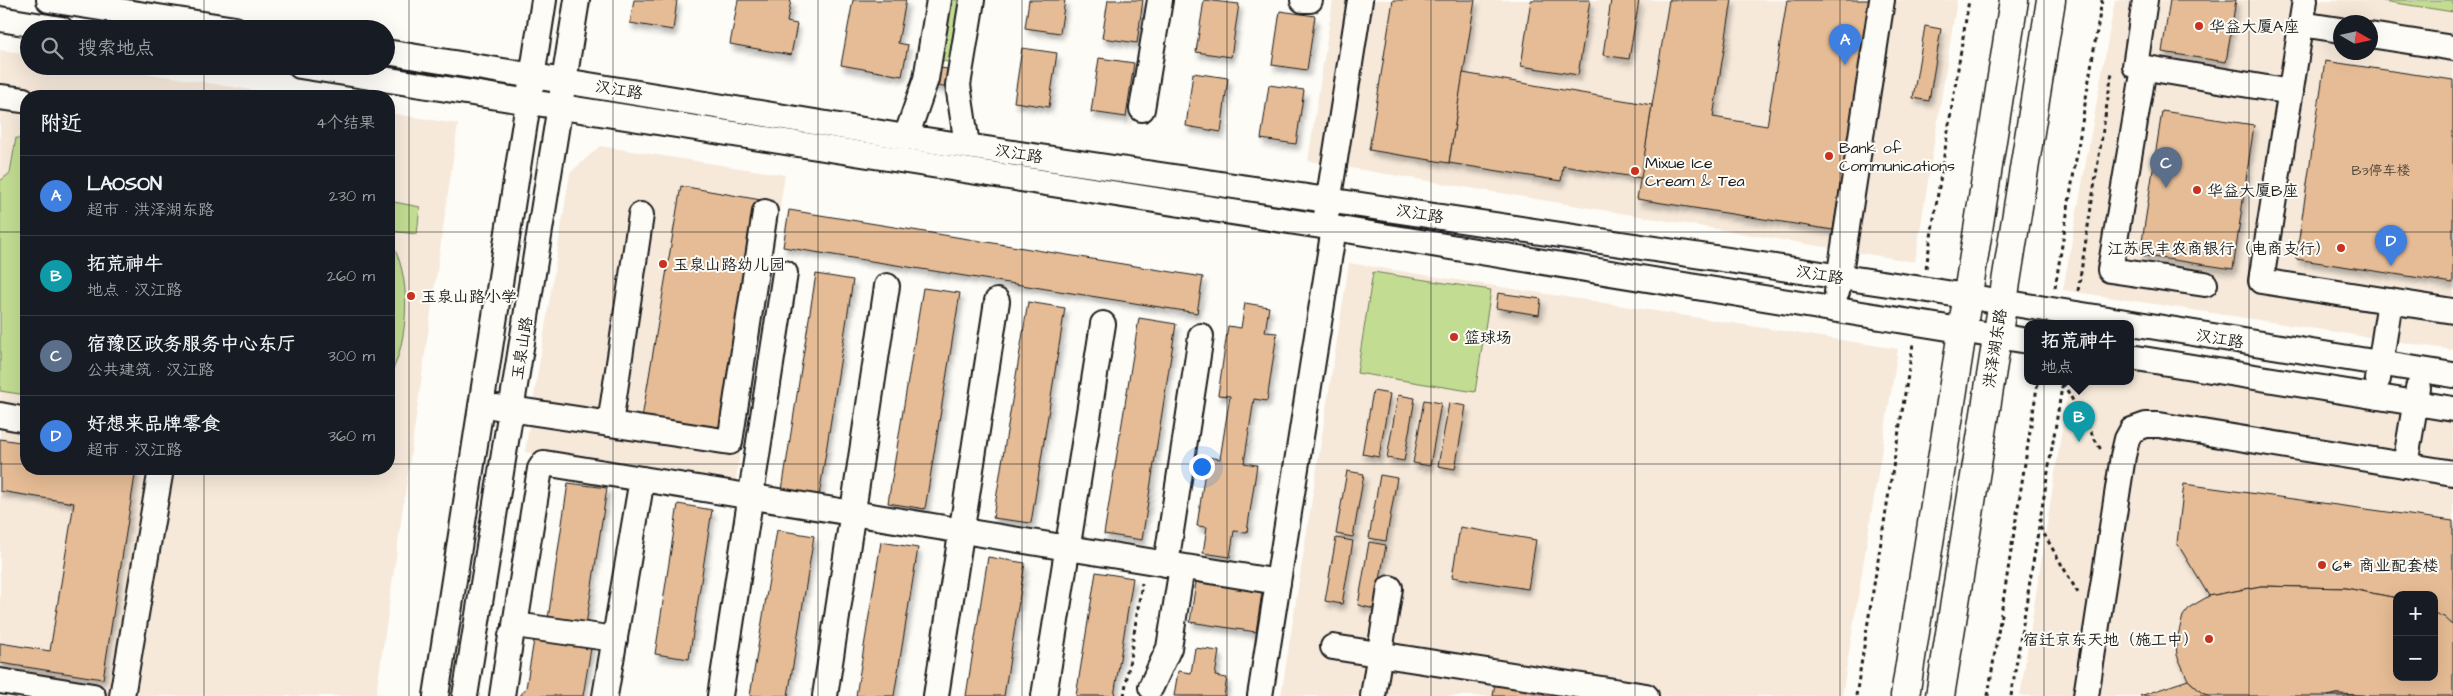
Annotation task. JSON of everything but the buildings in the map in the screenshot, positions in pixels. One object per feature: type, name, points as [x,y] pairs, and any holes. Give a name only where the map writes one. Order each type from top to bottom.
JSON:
[{"type":"main road","points":[[1905,696],[2014,0]]},
{"type":"main road","name":"洪泽湖东路","points":[[1940,696],[2051,0]]},
{"type":"street","points":[[50,0],[124,13],[180,20]]},
{"type":"street","name":"玉泉山路","points":[[436,696],[544,0]]},
{"type":"street","name":"玉泉山路","points":[[465,696],[577,0]]},
{"type":"street","points":[[906,136],[926,79],[939,0]]},
{"type":"street","points":[[967,145],[958,85],[972,0]]},
{"type":"street","points":[[1142,109],[1160,0]]},
{"type":"street","points":[[1303,0],[1310,0]]},
{"type":"street","points":[[1260,696],[1329,227],[1328,200],[1360,0]]},
{"type":"street","points":[[1834,310],[1882,0]]},
{"type":"street","points":[[2146,0],[2134,66],[2290,92]]},
{"type":"street","points":[[2305,0],[2261,281],[2453,311]]},
{"type":"street","points":[[0,19],[20,22]]},
{"type":"street","points":[[2301,24],[2333,29]]},
{"type":"street","points":[[2378,36],[2453,48]]},
{"type":"street","name":"汉江路","points":[[395,53],[906,136],[1922,289],[2111,320]]},
{"type":"street","points":[[2144,68],[2110,270],[2204,284]]},
{"type":"street","name":"汉江路","points":[[357,75],[1329,227],[2024,340]]},
{"type":"street","points":[[480,405],[730,442],[765,212]]},
{"type":"street","points":[[610,424],[641,215]]},
{"type":"street","points":[[720,696],[785,273]]},
{"type":"street","points":[[825,696],[887,286]]},
{"type":"street","points":[[936,696],[997,302]]},
{"type":"street","points":[[2375,396],[2390,302]]},
{"type":"street","points":[[1044,696],[1103,324]]},
{"type":"street","name":"汉江路","points":[[2134,324],[2453,375]]},
{"type":"street","points":[[1151,687],[1169,648],[1164,564],[1201,336]]},
{"type":"street","name":"汉江路","points":[[2134,358],[2453,409]]},
{"type":"street","points":[[2405,465],[2422,370]]},
{"type":"street","points":[[0,415],[20,419]]},
{"type":"street","points":[[2086,696],[2119,483],[2127,439],[2132,430],[2146,425],[2169,427],[2453,473]]},
{"type":"street","points":[[615,639],[515,625],[540,469],[544,463],[1278,582]]},
{"type":"street","points":[[122,696],[160,475]]},
{"type":"street","points":[[605,696],[642,479]]},
{"type":"street","points":[[1373,696],[1390,588]]},
{"type":"street","points":[[502,696],[511,636]]},
{"type":"street","points":[[1332,647],[1646,696]]},
{"type":"street","points":[[0,681],[93,696]]},
{"type":"path","points":[[1922,289],[1969,0]]},
{"type":"path","points":[[2050,310],[2058,275],[2102,0]]},
{"type":"path","points":[[2074,314],[2113,69]]},
{"type":"path","points":[[1856,696],[1917,323]]},
{"type":"path","points":[[1988,696],[2037,385]]},
{"type":"path","points":[[2011,696],[2063,385]]},
{"type":"path","points":[[2065,385],[2119,483]]},
{"type":"path","points":[[2040,526],[2097,625]]},
{"type":"path","points":[[1124,696],[1164,564]]},
{"type":"shaded area","points":[[1333,0],[1957,0],[1915,262],[1308,161]]},
{"type":"shaded area","points":[[2115,0],[2453,0],[2453,350],[2063,290]]},
{"type":"shaded area","name":"玉泉山路小学","points":[[0,50],[20,53],[20,75],[158,75],[251,90],[20,90],[20,475],[395,475],[395,114],[458,124],[376,696],[0,696]]},
{"type":"shaded area","name":"玉泉山路幼儿园","points":[[600,146],[785,175],[735,485],[525,452],[570,173]]},
{"type":"shaded area","points":[[1349,263],[1898,349],[1842,696],[1281,696]]},
{"type":"shaded area","points":[[2134,370],[2453,422],[2453,696],[2020,696],[2066,402],[2071,385],[2134,385]]},
{"type":"green space","points":[[944,0],[962,0],[953,59],[948,62],[938,60]]},
{"type":"green space","points":[[2377,0],[2453,0],[2453,12]]},
{"type":"green space","points":[[16,138],[20,138],[20,394],[0,391],[0,181],[10,173]]},
{"type":"green space","points":[[395,202],[420,207],[417,234],[395,232]]},
{"type":"green space","points":[[395,250],[402,270],[406,308],[401,346],[395,365]]},
{"type":"green space","points":[[1373,272],[1491,290],[1475,392],[1357,373]]},
{"type":"place","name":"华益大厦A座","points":[[2199,26]]},
{"type":"place","name":"LAOSON","points":[[1845,65]]},
{"type":"place","name":"Bank of Communications","points":[[1829,156]]},
{"type":"place","name":"Mixue Ice Cream & Tea","points":[[1635,171]]},
{"type":"place","name":"宿豫区政务服务中心东厅","points":[[2166,188]]},
{"type":"place","name":"华益大厦B座","points":[[2197,190]]},
{"type":"place","name":"江苏民丰农商银行（电商支行）","points":[[2341,248]]},
{"type":"place","name":"玉泉山路幼儿园","points":[[663,264]]},
{"type":"place","name":"好想来品牌零食","points":[[2391,266]]},
{"type":"place","name":"玉泉山路小学","points":[[411,296]]},
{"type":"place","name":"篮球场","points":[[1454,337]]},
{"type":"place","name":"拓荒神牛","points":[[2079,442]]},
{"type":"place","name":"6# 商业配套楼","points":[[2322,565]]},
{"type":"place","name":"宿迁京东天地（施工中）","points":[[2209,639]]}]
